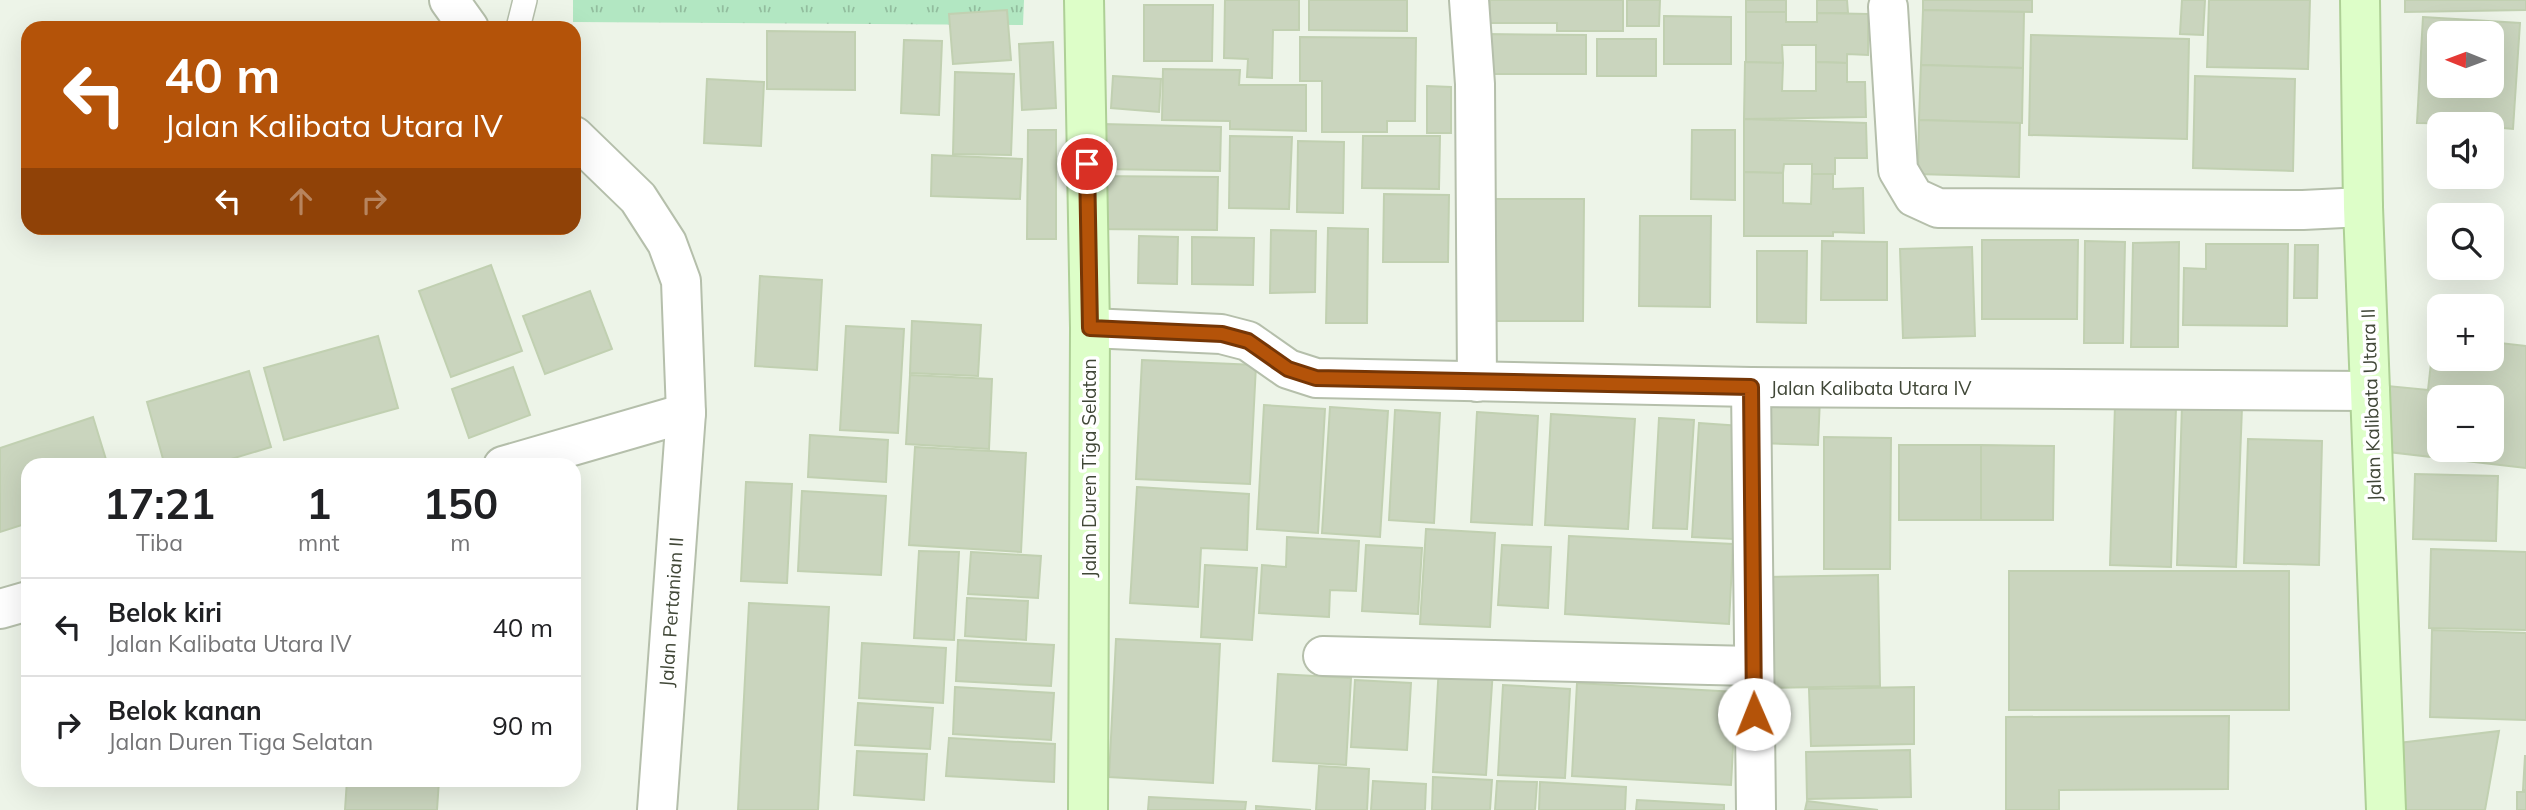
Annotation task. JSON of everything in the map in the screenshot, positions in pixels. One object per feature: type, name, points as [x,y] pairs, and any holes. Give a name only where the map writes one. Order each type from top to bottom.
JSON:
[{"type":"street","points":[[449,0],[464,21]]},
{"type":"street","name":"Jalan Duren Tiga Selatan","points":[[1084,0],[1090,328],[1088,810]]},
{"type":"street","points":[[1469,0],[1475,84],[1477,382]]},
{"type":"street","name":"Jalan Kalibata Utara II","points":[[2360,0],[2363,207],[2386,810]]},
{"type":"street","points":[[1888,7],[1898,170],[1914,197],[1938,208],[2303,211],[2363,207]]},
{"type":"street","name":"Jalan Pertanian II","points":[[581,143],[638,198],[667,243],[681,281],[686,413],[657,810]]},
{"type":"street","name":"Jalan Kalibata Utara IV","points":[[1090,328],[1222,334],[1248,341],[1288,369],[1316,378],[1751,387],[2370,391]]},
{"type":"street","points":[[1751,387],[1756,810]]},
{"type":"street","points":[[531,458],[686,413]]},
{"type":"street","points":[[0,609],[21,603]]},
{"type":"street","points":[[1323,656],[1753,666]]},
{"type":"lane","points":[[520,21],[525,0]]},
{"type":"green space","points":[[573,0],[1024,0],[1023,25],[573,21]]},
{"type":"building","points":[[1225,0],[1299,0],[1299,30],[1273,30],[1272,78],[1247,77],[1248,59],[1224,58]]},
{"type":"building","points":[[1309,0],[1407,0],[1407,31],[1309,30]]},
{"type":"building","points":[[1490,0],[1623,0],[1623,31],[1557,31],[1557,23],[1489,23]]},
{"type":"building","points":[[1627,0],[1660,0],[1659,26],[1627,26]]},
{"type":"building","points":[[1746,0],[1786,0],[1786,12],[1746,12]]},
{"type":"building","points":[[1817,0],[1847,0],[1848,13],[1817,13]]},
{"type":"building","points":[[1923,0],[2032,0],[2032,12],[1923,10]]},
{"type":"building","points":[[2182,0],[2205,0],[2203,35],[2180,34]]},
{"type":"building","points":[[2209,0],[2310,0],[2308,69],[2207,67]]},
{"type":"building","points":[[2405,0],[2526,0],[2526,10],[2405,12]]},
{"type":"building","points":[[1144,5],[1213,5],[1212,61],[1144,61]]},
{"type":"building","points":[[1007,10],[1011,60],[953,64],[949,14]]},
{"type":"building","points":[[1923,10],[2024,12],[2023,68],[1921,65]]},
{"type":"building","points":[[1746,12],[1786,12],[1786,22],[1817,22],[1817,13],[1868,14],[1868,55],[1847,54],[1847,63],[1816,62],[1816,45],[1782,45],[1783,63],[1746,62]]},
{"type":"building","points":[[1664,16],[1731,17],[1731,64],[1664,64]]},
{"type":"building","points":[[2423,17],[2488,21],[2427,21],[2427,98],[2504,98],[2504,22],[2520,23],[2513,129],[2504,128],[2504,112],[2427,112],[2427,123],[2417,123]]},
{"type":"building","points":[[767,31],[855,32],[855,90],[767,89]]},
{"type":"building","points":[[1485,34],[1586,35],[1586,74],[1485,74]]},
{"type":"building","points":[[2031,35],[2189,39],[2187,139],[2029,135]]},
{"type":"building","points":[[1300,37],[1416,38],[1415,121],[1387,121],[1387,132],[1322,132],[1322,81],[1300,81]]},
{"type":"building","points":[[1597,39],[1656,39],[1656,76],[1597,76]]},
{"type":"building","points":[[904,40],[942,41],[939,115],[901,113]]},
{"type":"building","points":[[1053,42],[1056,108],[1022,110],[1019,44]]},
{"type":"building","points":[[1745,62],[1783,63],[1782,91],[1816,91],[1816,62],[1847,63],[1847,82],[1865,82],[1866,117],[1744,119]]},
{"type":"building","points":[[1921,65],[2023,68],[2022,123],[1919,120]]},
{"type":"building","points":[[1163,69],[1240,70],[1239,85],[1306,85],[1306,131],[1230,129],[1230,121],[1162,120]]},
{"type":"building","points":[[955,72],[1014,74],[1011,155],[953,154]]},
{"type":"building","points":[[1113,76],[1161,79],[1159,112],[1111,108]]},
{"type":"building","points":[[2195,76],[2295,79],[2293,171],[2193,168]]},
{"type":"building","points":[[707,79],[764,82],[761,146],[704,143]]},
{"type":"building","points":[[1427,86],[1451,87],[1451,133],[1427,133]]},
{"type":"building","points":[[1744,119],[1866,123],[1867,158],[1835,158],[1835,174],[1812,174],[1812,164],[1784,164],[1783,173],[1744,172]]},
{"type":"building","points":[[1919,120],[2020,123],[2019,177],[1918,174]]},
{"type":"building","points":[[1103,124],[1221,127],[1220,171],[1102,169]]},
{"type":"building","points":[[1028,130],[1056,130],[1056,239],[1027,239]]},
{"type":"building","points":[[1692,130],[1735,130],[1735,200],[1691,199]]},
{"type":"building","points":[[1230,136],[1292,137],[1289,209],[1229,208]]},
{"type":"building","points":[[1363,136],[1440,136],[1439,189],[1362,188]]},
{"type":"building","points":[[1298,141],[1344,142],[1343,213],[1297,212]]},
{"type":"building","points":[[932,155],[1022,159],[1020,199],[931,196]]},
{"type":"building","points":[[1744,172],[1783,173],[1783,203],[1811,204],[1812,174],[1833,174],[1833,189],[1863,188],[1864,233],[1833,232],[1833,236],[1744,236]]},
{"type":"building","points":[[1090,176],[1218,177],[1217,230],[1089,229]]},
{"type":"building","points":[[1384,194],[1449,195],[1448,262],[1383,262]]},
{"type":"building","points":[[1485,199],[1584,199],[1583,321],[1484,321]]},
{"type":"building","points":[[1640,216],[1711,216],[1710,307],[1639,306]]},
{"type":"building","points":[[1328,228],[1368,229],[1367,323],[1326,323]]},
{"type":"building","points":[[1271,230],[1316,231],[1315,292],[1270,293]]},
{"type":"building","points":[[1139,236],[1178,237],[1177,284],[1138,283]]},
{"type":"building","points":[[1192,237],[1254,238],[1253,285],[1192,284]]},
{"type":"building","points":[[1982,240],[2078,240],[2077,319],[1982,319]]},
{"type":"building","points":[[1822,241],[1887,242],[1887,300],[1821,300]]},
{"type":"building","points":[[2085,241],[2125,242],[2123,343],[2084,343]]},
{"type":"building","points":[[2179,242],[2178,347],[2131,347],[2133,243]]},
{"type":"building","points":[[2206,244],[2288,244],[2287,326],[2183,325],[2184,268],[2206,269]]},
{"type":"building","points":[[2295,245],[2318,245],[2317,298],[2294,298]]},
{"type":"building","points":[[1972,247],[1975,336],[1903,338],[1900,249]]},
{"type":"building","points":[[1757,251],[1807,251],[1806,323],[1757,322]]},
{"type":"building","points":[[491,265],[522,351],[451,377],[419,291]]},
{"type":"building","points":[[760,276],[822,280],[817,370],[755,366]]},
{"type":"building","points":[[590,291],[612,349],[545,374],[523,316]]},
{"type":"building","points":[[912,321],[981,325],[978,376],[910,373]]},
{"type":"building","points":[[846,326],[904,329],[898,433],[840,430]]},
{"type":"building","points":[[378,336],[398,408],[284,440],[264,368]]},
{"type":"building","points":[[2504,343],[2526,346],[2526,468],[2474,462],[2504,462],[2504,385],[2429,385],[2430,371],[2504,371]]},
{"type":"building","points":[[1142,360],[1256,365],[1250,484],[1136,479]]},
{"type":"building","points":[[513,367],[530,415],[469,438],[452,389]]},
{"type":"building","points":[[249,371],[271,447],[235,458],[163,458],[147,402]]},
{"type":"building","points":[[910,375],[992,379],[989,449],[906,444]]},
{"type":"building","points":[[2388,386],[2427,390],[2427,456],[2380,451]]},
{"type":"building","points":[[1761,396],[1820,398],[1818,445],[1759,443]]},
{"type":"building","points":[[1264,405],[1325,409],[1318,533],[1257,529]]},
{"type":"building","points":[[2115,405],[2176,407],[2171,567],[2110,565]]},
{"type":"building","points":[[2182,405],[2242,407],[2236,567],[2177,565]]},
{"type":"building","points":[[1330,407],[1388,411],[1380,537],[1322,533]]},
{"type":"building","points":[[1395,410],[1440,413],[1434,523],[1389,520]]},
{"type":"building","points":[[1477,412],[1538,416],[1532,525],[1471,522]]},
{"type":"building","points":[[1551,414],[1635,419],[1628,529],[1545,525]]},
{"type":"building","points":[[93,417],[106,458],[21,458],[21,525],[0,532],[0,448]]},
{"type":"building","points":[[1659,418],[1694,420],[1687,529],[1653,528]]},
{"type":"building","points":[[1699,423],[1741,426],[1734,539],[1692,537]]},
{"type":"building","points":[[810,435],[888,440],[886,482],[808,477]]},
{"type":"building","points":[[1824,437],[1891,438],[1890,569],[1824,569]]},
{"type":"building","points":[[2248,439],[2322,441],[2319,565],[2244,563]]},
{"type":"building","points":[[1899,445],[1981,445],[1981,520],[1899,520]]},
{"type":"building","points":[[1981,445],[2054,446],[2053,520],[1981,520]]},
{"type":"building","points":[[915,447],[1026,453],[1021,552],[909,545]]},
{"type":"building","points":[[2415,474],[2498,476],[2496,541],[2413,539]]},
{"type":"building","points":[[746,482],[792,484],[787,583],[741,581]]},
{"type":"building","points":[[1137,487],[1249,494],[1247,550],[1201,548],[1198,607],[1130,603]]},
{"type":"building","points":[[802,491],[886,496],[881,575],[798,571]]},
{"type":"building","points":[[1426,529],[1495,533],[1490,627],[1420,624]]},
{"type":"building","points":[[1569,536],[1733,544],[1729,624],[1565,614]]},
{"type":"building","points":[[1287,537],[1359,541],[1356,591],[1330,590],[1329,617],[1259,613],[1262,565],[1286,567]]},
{"type":"building","points":[[1366,545],[1422,548],[1418,614],[1362,611]]},
{"type":"building","points":[[1502,545],[1551,547],[1548,608],[1498,605]]},
{"type":"building","points":[[2431,549],[2526,552],[2526,630],[2429,628]]},
{"type":"building","points":[[919,551],[959,552],[954,640],[914,638]]},
{"type":"building","points":[[971,552],[1041,556],[1038,598],[968,594]]},
{"type":"building","points":[[1205,565],[1257,568],[1252,640],[1201,637]]},
{"type":"building","points":[[2009,571],[2289,571],[2289,710],[2009,710]]},
{"type":"building","points":[[1878,575],[1880,686],[1764,688],[1763,577]]},
{"type":"building","points":[[967,598],[1028,601],[1026,640],[965,636]]},
{"type":"building","points":[[749,603],[829,607],[818,810],[738,810]]},
{"type":"building","points":[[2432,630],[2526,633],[2526,720],[2430,717]]},
{"type":"building","points":[[1116,639],[1220,644],[1213,783],[1109,777]]},
{"type":"building","points":[[958,640],[1054,645],[1051,686],[956,681]]},
{"type":"building","points":[[862,643],[946,648],[943,703],[859,698]]},
{"type":"building","points":[[1439,665],[1493,669],[1486,775],[1433,772]]},
{"type":"building","points":[[1278,674],[1351,678],[1346,765],[1273,761]]},
{"type":"building","points":[[1355,680],[1411,683],[1407,750],[1351,747]]},
{"type":"building","points":[[1577,683],[1736,692],[1731,785],[1572,776]]},
{"type":"building","points":[[1503,685],[1570,689],[1565,778],[1498,775]]},
{"type":"building","points":[[955,687],[1054,693],[1051,740],[953,734]]},
{"type":"building","points":[[1914,687],[1914,744],[1811,746],[1809,689]]},
{"type":"building","points":[[858,703],[933,708],[930,749],[855,745]]},
{"type":"building","points":[[2229,716],[2228,789],[2059,790],[2059,810],[2006,810],[2006,717]]},
{"type":"building","points":[[2499,731],[2485,810],[2396,810],[2399,743]]},
{"type":"building","points":[[949,738],[1055,744],[1054,782],[946,776]]},
{"type":"building","points":[[1910,750],[1911,797],[1807,799],[1806,752]]},
{"type":"building","points":[[857,751],[927,754],[924,800],[854,795]]},
{"type":"building","points":[[2525,756],[2526,790],[2523,790]]},
{"type":"building","points":[[1319,766],[1369,769],[1367,810],[1316,810]]},
{"type":"building","points":[[1433,777],[1492,780],[1490,810],[1432,810]]},
{"type":"building","points":[[1373,781],[1426,784],[1425,810],[1371,810]]},
{"type":"building","points":[[1497,781],[1537,782],[1535,810],[1495,810]]},
{"type":"building","points":[[1540,782],[1626,787],[1625,810],[1539,810]]},
{"type":"building","points":[[347,787],[439,787],[437,810],[345,810]]},
{"type":"building","points":[[2517,792],[2526,792],[2526,810],[2517,810]]},
{"type":"building","points":[[1149,797],[1246,802],[1245,810],[1148,810]]},
{"type":"building","points":[[1637,800],[1724,805],[1724,810],[1636,810]]},
{"type":"building","points":[[1807,801],[1878,810],[1805,810]]},
{"type":"building","points":[[1256,806],[1311,810],[1256,810]]},
{"type":"route","points":[[1087,164],[1090,328],[1222,334],[1248,341],[1288,369],[1316,378],[1751,387],[1754,714]]}]
